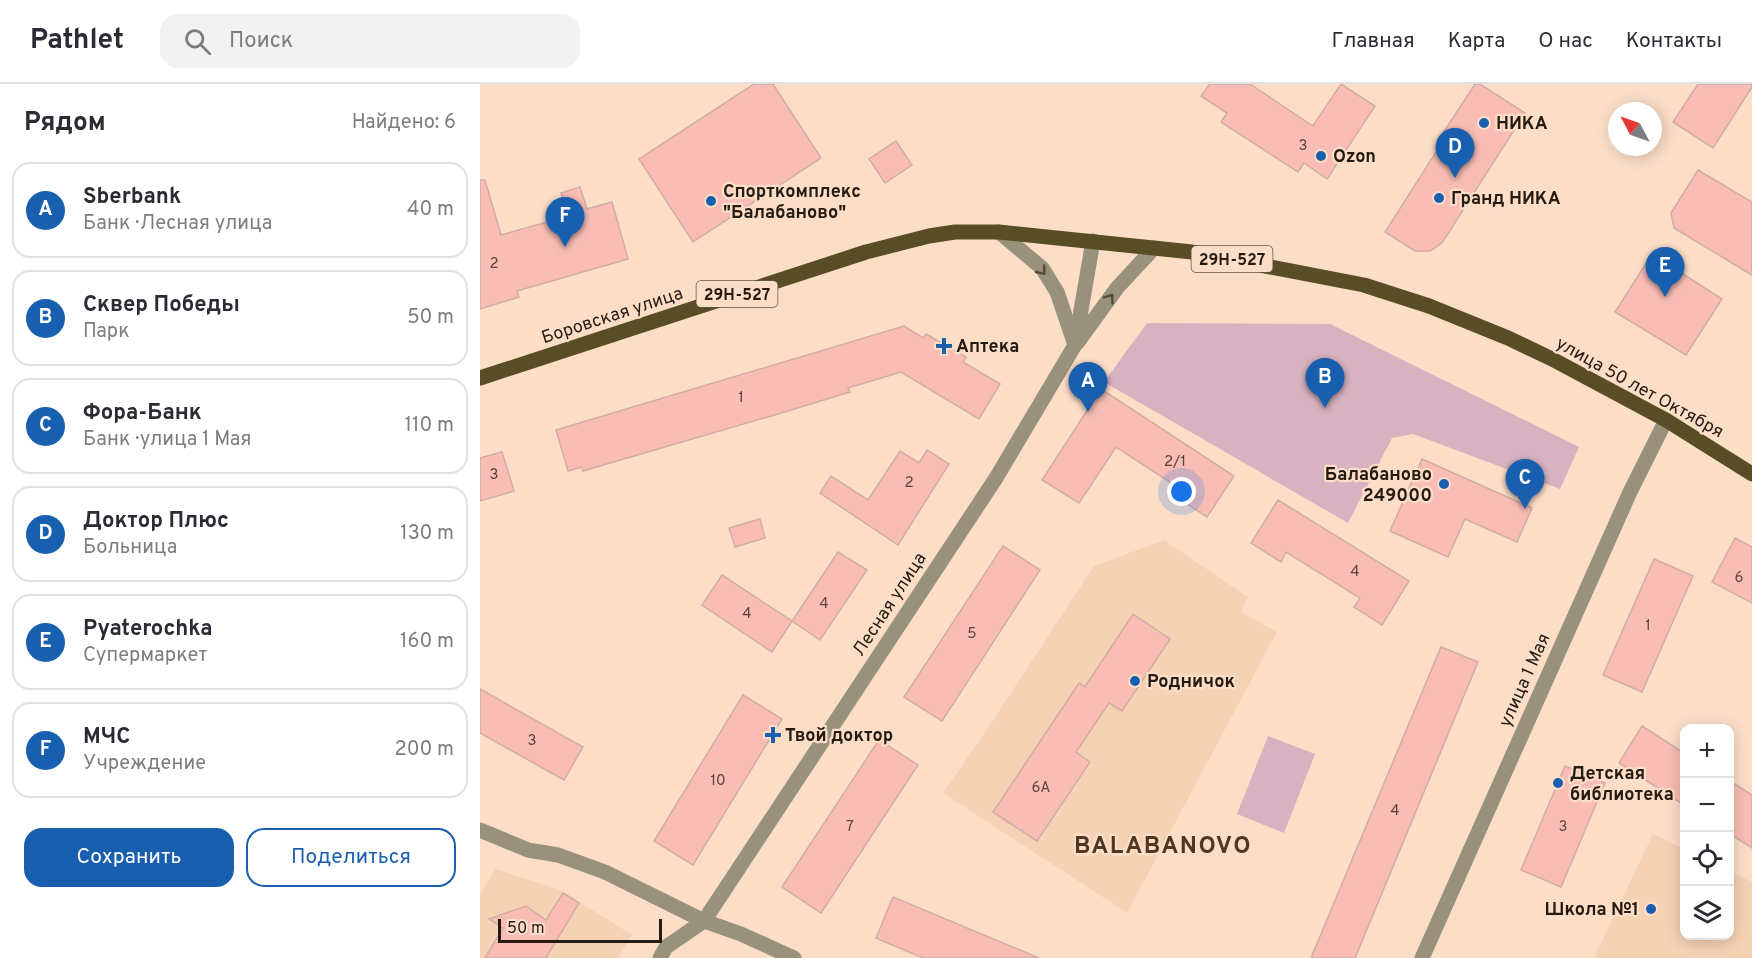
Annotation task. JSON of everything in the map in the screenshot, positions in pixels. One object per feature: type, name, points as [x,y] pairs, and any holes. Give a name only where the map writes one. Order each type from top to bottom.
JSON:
[{"type":"main road","name":"Боровская улица","points":[[480,378],[866,252],[955,232],[999,232]]},
{"type":"main road","name":"29Н-527","points":[[999,232],[1154,248]]},
{"type":"main road","name":"улица 50 лет Октября","points":[[1154,248],[1192,252],[1364,285],[1407,297],[1508,338],[1562,364],[1666,420],[1752,474]]},
{"type":"street","points":[[999,232],[1042,268],[1058,292],[1075,345]]},
{"type":"street","name":"Лесная улица","points":[[660,958],[666,947],[704,921],[996,478],[1075,345],[1093,241]]},
{"type":"street","points":[[1075,345],[1117,288],[1154,248]]},
{"type":"street","name":"улица 1 Мая","points":[[1422,958],[1630,492],[1666,420]]},
{"type":"street","points":[[480,830],[528,850],[558,855],[605,872],[704,921],[741,934],[794,958]]},
{"type":"shaded area","points":[[1147,323],[1330,324],[1579,447],[1560,489],[1413,434],[1392,438],[1348,523],[1104,382]]},
{"type":"shaded area","name":"Родничок","points":[[1164,540],[1248,597],[1241,612],[1277,632],[1127,913],[943,793],[1094,566]]},
{"type":"shaded area","points":[[1268,736],[1315,754],[1284,833],[1237,814]]},
{"type":"shaded area","name":"Школа №1","points":[[1653,834],[1680,847],[1680,940],[1734,940],[1734,873],[1752,882],[1752,958],[1594,958]]},
{"type":"shaded area","points":[[495,869],[561,890],[632,935],[618,958],[480,958],[480,894]]},
{"type":"building","name":"Спорткомплекс \"Балабаново\"","points":[[754,84],[773,84],[821,158],[693,242],[639,159]]},
{"type":"building","points":[[1210,84],[1250,84],[1313,126],[1341,84],[1375,106],[1327,179],[1304,163],[1298,172],[1221,122],[1227,113],[1201,96]]},
{"type":"building","name":"Гранд НИКА","points":[[1475,84],[1480,84],[1525,113],[1442,243],[1430,251],[1415,251],[1385,232],[1447,135],[1443,133]]},
{"type":"building","points":[[1698,84],[1752,84],[1713,148],[1673,122]]},
{"type":"building","points":[[896,141],[912,165],[885,183],[869,159]]},
{"type":"building","points":[[1698,170],[1752,202],[1752,275],[1674,228],[1671,213]]},
{"type":"building","points":[[480,180],[485,180],[501,235],[568,216],[561,193],[580,187],[587,209],[612,202],[628,259],[517,291],[519,297],[480,309]]},
{"type":"building","points":[[1652,254],[1722,299],[1686,355],[1615,312]]},
{"type":"building","points":[[904,326],[923,338],[926,334],[966,357],[963,362],[1000,384],[979,419],[901,372],[848,388],[850,392],[778,414],[583,471],[582,467],[568,471],[556,430]]},
{"type":"building","points":[[1101,389],[1234,476],[1207,517],[1175,496],[1179,488],[1116,447],[1079,503],[1042,480]]},
{"type":"building","points":[[927,450],[949,464],[898,545],[820,493],[831,476],[868,500],[900,451],[919,463]]},
{"type":"building","points":[[502,452],[514,491],[480,501],[480,458]]},
{"type":"building","name":"Балабаново 249000","points":[[1422,459],[1532,508],[1517,542],[1465,519],[1448,557],[1390,531]]},
{"type":"building","points":[[1278,500],[1409,581],[1382,625],[1354,607],[1360,598],[1286,552],[1281,562],[1251,543]]},
{"type":"building","points":[[760,519],[765,538],[735,547],[729,528]]},
{"type":"building","points":[[1735,538],[1752,547],[1752,603],[1712,582]]},
{"type":"building","points":[[1003,546],[1040,570],[942,721],[904,697]]},
{"type":"building","points":[[838,552],[867,570],[820,640],[792,621]]},
{"type":"building","points":[[1654,559],[1693,576],[1642,692],[1603,675]]},
{"type":"building","points":[[722,575],[792,621],[772,652],[702,605]]},
{"type":"building","points":[[1133,614],[1170,639],[1122,711],[1109,703],[1076,752],[1090,762],[1037,841],[993,812],[1079,683],[1085,687]]},
{"type":"building","points":[[1441,647],[1478,662],[1355,958],[1311,958]]},
{"type":"building","points":[[480,689],[583,747],[564,780],[480,733]]},
{"type":"building","points":[[743,695],[782,719],[693,865],[654,841]]},
{"type":"building","points":[[1642,726],[1680,750],[1680,802],[1619,763]]},
{"type":"building","points":[[879,740],[918,765],[821,913],[782,887]]},
{"type":"building","points":[[1565,766],[1605,783],[1561,887],[1521,870]]},
{"type":"building","points":[[1734,784],[1752,795],[1752,848],[1734,837]]},
{"type":"building","points":[[563,893],[579,903],[546,958],[485,958],[503,928],[489,919],[526,906],[546,920]]},
{"type":"building","points":[[893,897],[1039,958],[923,958],[876,938]]},
{"type":"place","name":"НИКА","points":[[1484,123]]},
{"type":"place","name":"Ozon","points":[[1321,156]]},
{"type":"place","name":"Доктор Плюс","points":[[1455,178]]},
{"type":"place","name":"Гранд НИКА","points":[[1439,198]]},
{"type":"place","name":"Спорткомплекс \"Балабаново\"","points":[[711,201]]},
{"type":"place","name":"МЧС","points":[[565,247]]},
{"type":"place","name":"Pyaterochka","points":[[1665,297]]},
{"type":"place","name":"Аптека","points":[[944,346]]},
{"type":"place","name":"Сквер Победы","points":[[1325,408]]},
{"type":"place","name":"Sberbank","points":[[1088,412]]},
{"type":"place","name":"Балабаново 249000","points":[[1444,484]]},
{"type":"place","name":"Фора-Банк","points":[[1525,509]]},
{"type":"place","name":"Родничок","points":[[1135,681]]},
{"type":"place","name":"Твой доктор","points":[[773,735]]},
{"type":"place","name":"Детская библиотека","points":[[1558,783]]},
{"type":"place","name":"Школа №1","points":[[1651,909]]},
{"type":"district","name":"BALABANOVO","points":[[1163,845]]}]
